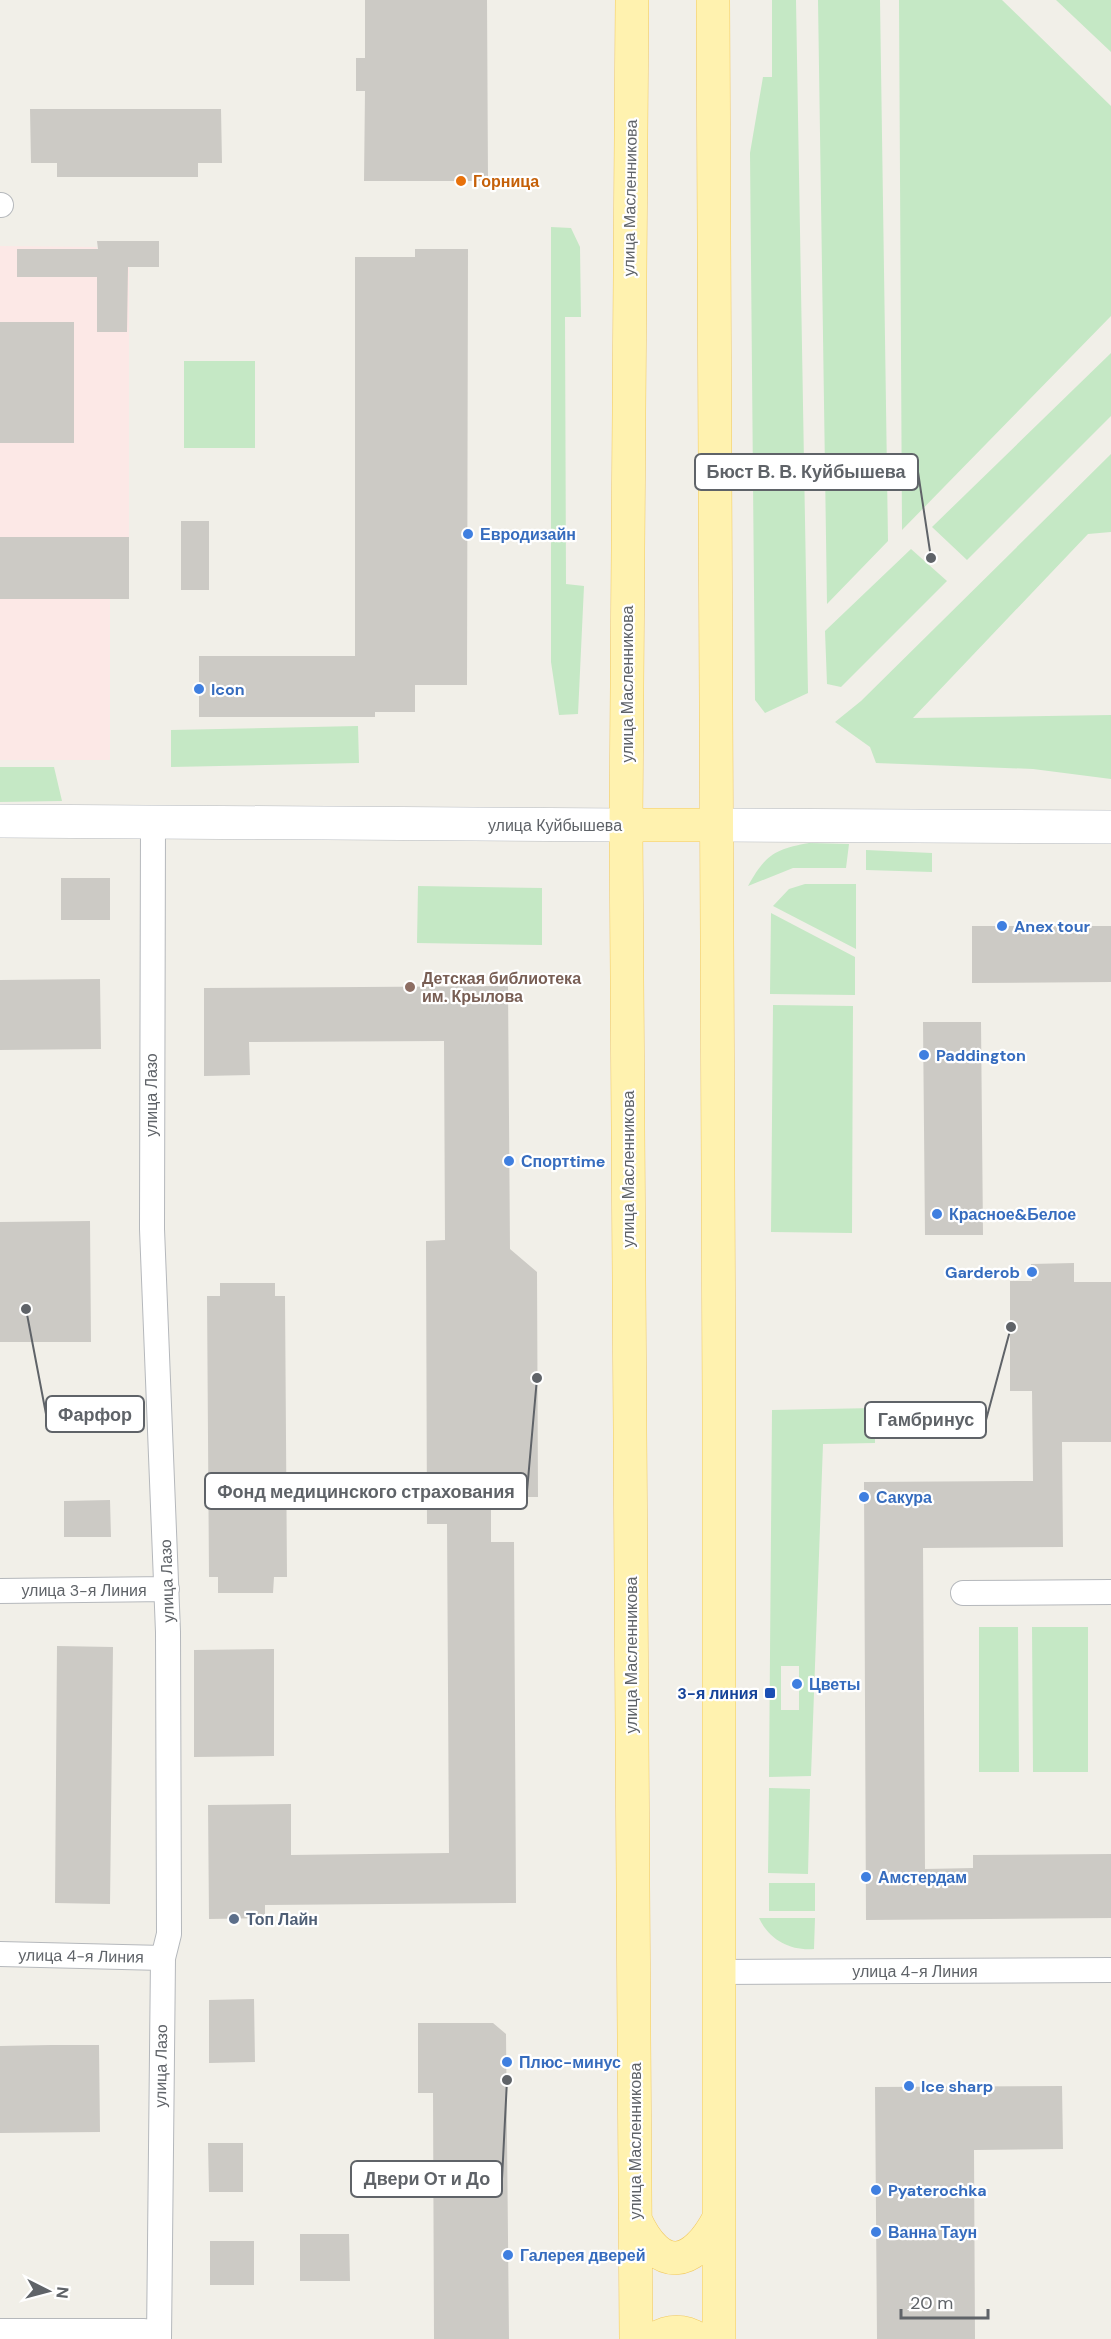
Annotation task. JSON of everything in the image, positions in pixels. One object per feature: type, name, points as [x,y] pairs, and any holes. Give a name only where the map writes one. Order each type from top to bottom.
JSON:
[{"type":"main road","name":"улица Масленникова","points":[[632,0],[626,825],[636,2339]]},
{"type":"main road","points":[[713,0],[719,1395],[719,2339]]},
{"type":"main road","name":"улица Куйбышева","points":[[0,821],[1111,827]]},
{"type":"main road","points":[[635,2219],[651,2248],[664,2256],[678,2257],[692,2254],[700,2247],[719,2218]]},
{"type":"main road","points":[[655,2339],[667,2333],[677,2332],[698,2339]]},
{"type":"street","name":"улица Лазо","points":[[153,822],[152,1228],[167,1589],[169,1923],[163,1958],[159,2336]]},
{"type":"street","name":"улица 3-я Линия","points":[[0,1591],[167,1589]]},
{"type":"street","points":[[963,1593],[1111,1593]]},
{"type":"street","name":"улица 4-я Линия","points":[[0,1954],[163,1958]]},
{"type":"street","name":"улица 4-я Линия","points":[[718,1972],[1111,1970]]},
{"type":"street","points":[[0,2331],[144,2331],[159,2336]]},
{"type":"shaded area","points":[[0,246],[97,247],[98,267],[129,267],[129,599],[110,599],[110,760],[0,760]]},
{"type":"green space","points":[[772,0],[796,0],[808,693],[765,713],[755,700],[750,153],[763,77],[772,77]]},
{"type":"green space","points":[[818,0],[880,0],[888,541],[827,604]]},
{"type":"green space","points":[[899,0],[1002,0],[1111,106],[1111,316],[902,530]]},
{"type":"green space","points":[[1056,0],[1111,0],[1111,52]]},
{"type":"green space","points":[[551,227],[571,228],[580,247],[581,317],[565,317],[566,584],[584,586],[578,714],[559,715],[551,662]]},
{"type":"green space","points":[[1111,353],[1111,416],[967,560],[932,527]]},
{"type":"green space","points":[[184,361],[255,361],[255,448],[184,448]]},
{"type":"green space","points":[[1111,454],[1111,532],[1088,534],[913,718],[1111,715],[1111,779],[1033,769],[876,763],[870,747],[835,722],[861,701]]},
{"type":"green space","points":[[911,549],[947,581],[841,687],[827,684],[825,631]]},
{"type":"green space","points":[[358,726],[359,763],[171,767],[171,730]]},
{"type":"green space","points":[[0,767],[54,767],[62,801],[0,802]]},
{"type":"green space","points":[[809,843],[849,844],[846,868],[793,868],[748,886],[760,867],[772,855]]},
{"type":"green space","points":[[866,850],[932,853],[932,872],[866,870]]},
{"type":"green space","points":[[805,884],[856,884],[856,949],[773,906],[789,889]]},
{"type":"green space","points":[[418,886],[542,888],[542,945],[417,943]]},
{"type":"green space","points":[[771,913],[855,957],[855,995],[770,994]]},
{"type":"green space","points":[[773,1005],[853,1006],[852,1233],[771,1232]]},
{"type":"green space","points":[[875,1408],[875,1443],[823,1444],[811,1776],[769,1777],[772,1410]],"holes":[[[781,1666],[799,1666],[799,1710],[781,1710]]]},
{"type":"green space","points":[[979,1627],[1018,1627],[1019,1772],[979,1772]]},
{"type":"green space","points":[[1032,1627],[1088,1627],[1088,1772],[1033,1772]]},
{"type":"green space","points":[[769,1788],[810,1789],[808,1874],[768,1873]]},
{"type":"green space","points":[[769,1883],[815,1883],[815,1911],[769,1911]]},
{"type":"green space","points":[[759,1918],[815,1918],[814,1949],[789,1946],[775,1938],[763,1926]]},
{"type":"building","points":[[365,0],[487,0],[488,181],[364,181],[365,91],[356,91],[356,58],[365,58]]},
{"type":"building","points":[[30,109],[221,109],[222,163],[198,163],[198,177],[57,177],[57,163],[31,163]]},
{"type":"building","points":[[97,241],[159,241],[159,267],[128,267],[127,332],[97,332],[97,277],[17,277],[17,249],[98,249]]},
{"type":"building","points":[[415,249],[468,249],[467,685],[415,685],[415,712],[375,712],[375,717],[199,717],[199,656],[355,656],[355,257],[415,257]]},
{"type":"building","points":[[0,322],[74,322],[74,443],[0,443]]},
{"type":"building","points":[[181,521],[209,521],[209,590],[181,590]]},
{"type":"building","points":[[0,537],[129,537],[129,599],[0,599]]},
{"type":"building","points":[[61,878],[110,878],[110,920],[61,920]]},
{"type":"building","points":[[972,926],[1111,926],[1111,982],[972,983]]},
{"type":"building","points":[[100,979],[101,1049],[0,1050],[0,980]]},
{"type":"building","points":[[508,986],[510,1249],[537,1272],[538,1497],[491,1497],[491,1542],[514,1542],[516,1903],[265,1905],[265,1918],[209,1919],[208,1805],[291,1804],[291,1855],[449,1853],[447,1524],[427,1524],[426,1241],[445,1240],[444,1041],[249,1042],[250,1075],[204,1076],[204,988]]},
{"type":"building","points":[[923,1022],[981,1022],[983,1235],[925,1235]]},
{"type":"building","points":[[90,1221],[91,1342],[0,1342],[0,1222]]},
{"type":"building","points":[[1074,1263],[1074,1282],[1111,1282],[1111,1442],[1062,1442],[1063,1547],[923,1548],[925,1869],[973,1868],[973,1855],[1111,1854],[1111,1918],[866,1920],[864,1482],[1033,1481],[1032,1391],[1010,1391],[1010,1281],[1032,1281],[1031,1264]]},
{"type":"building","points":[[220,1283],[275,1283],[275,1296],[285,1296],[287,1577],[274,1577],[273,1593],[218,1593],[218,1577],[209,1577],[207,1296],[220,1296]]},
{"type":"building","points":[[71,1396],[93,1396],[94,1421],[72,1421]]},
{"type":"building","points":[[110,1500],[111,1537],[64,1537],[64,1501]]},
{"type":"building","points":[[57,1646],[113,1647],[110,1904],[55,1903]]},
{"type":"building","points":[[274,1649],[274,1756],[194,1757],[194,1650]]},
{"type":"building","points":[[254,1999],[255,2062],[209,2063],[209,2000]]},
{"type":"building","points":[[418,2023],[493,2023],[506,2034],[509,2339],[434,2339],[433,2093],[418,2093]]},
{"type":"building","points":[[99,2045],[100,2132],[0,2133],[0,2046]]},
{"type":"building","points":[[1062,2086],[1063,2149],[974,2150],[975,2339],[877,2339],[875,2087]]},
{"type":"building","points":[[208,2143],[243,2143],[243,2192],[209,2192]]},
{"type":"building","points":[[300,2234],[349,2234],[350,2281],[300,2281]]},
{"type":"building","points":[[210,2241],[254,2241],[254,2285],[210,2285]]},
{"type":"place","name":"Горница","points":[[461,181]]},
{"type":"place","name":"Евродизайн","points":[[468,534]]},
{"type":"place","name":"Бюст В. В. Куйбышева","points":[[931,558]]},
{"type":"place","name":"Icon","points":[[199,689]]},
{"type":"place","name":"Anex tour","points":[[1002,926]]},
{"type":"place","name":"Детская библиотека им. Крылова","points":[[410,987]]},
{"type":"place","name":"Paddington","points":[[924,1055]]},
{"type":"place","name":"Спортtime","points":[[509,1161]]},
{"type":"place","name":"Красное&Белое","points":[[937,1214]]},
{"type":"place","name":"Garderob","points":[[1032,1272]]},
{"type":"place","name":"Фарфор","points":[[26,1309]]},
{"type":"place","name":"Гамбринус","points":[[1011,1327]]},
{"type":"place","name":"Фонд медицинского страхования","points":[[537,1378]]},
{"type":"place","name":"Сакура","points":[[864,1497]]},
{"type":"place","name":"Цветы","points":[[797,1684]]},
{"type":"place","name":"3-я линия","points":[[770,1693]]},
{"type":"place","name":"Амстердам","points":[[866,1877]]},
{"type":"place","name":"Топ Лайн","points":[[234,1919]]},
{"type":"place","name":"Плюс-минус","points":[[507,2062]]},
{"type":"place","name":"Двери От и До","points":[[507,2080]]},
{"type":"place","name":"Ice sharp","points":[[909,2086]]},
{"type":"place","name":"Pyaterochka","points":[[876,2190]]},
{"type":"place","name":"Ванна Таун","points":[[876,2232]]},
{"type":"place","name":"Галерея дверей","points":[[508,2255]]}]
